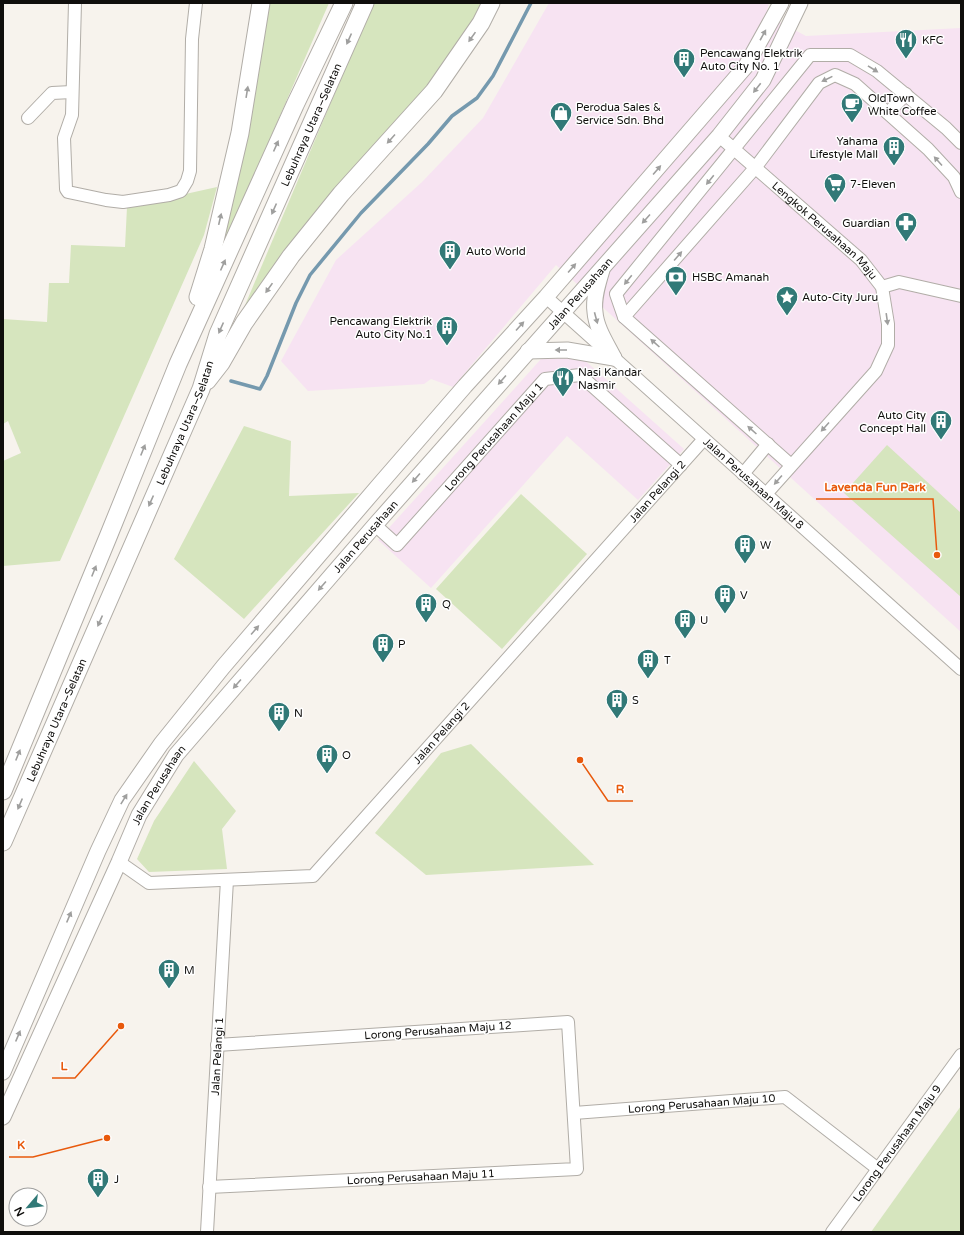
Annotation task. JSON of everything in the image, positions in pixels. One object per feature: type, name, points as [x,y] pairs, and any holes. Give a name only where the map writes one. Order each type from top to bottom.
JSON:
[{"type":"highway","points":[[178,364],[213,249],[238,141],[261,3]]},
{"type":"highway","name":"Lebuhraya Utara–Selatan","points":[[3,791],[178,364],[295,105],[344,3]]},
{"type":"highway","name":"Lebuhraya Utara–Selatan","points":[[3,842],[201,389],[218,334],[365,3]]},
{"type":"highway","points":[[201,389],[222,363],[244,324],[291,256],[342,194],[434,91],[481,23],[491,3]]},
{"type":"main road","name":"Jalan Perusahaan","points":[[3,1117],[139,815],[176,755],[375,525],[719,136],[763,80],[800,3]]},
{"type":"main road","name":"Jalan Perusahaan","points":[[3,1072],[98,850],[122,800],[161,744],[223,667],[465,386],[546,297],[746,66],[780,4]]},
{"type":"main road","points":[[603,266],[597,288],[594,312],[597,324],[614,358]]},
{"type":"main road","points":[[528,351],[567,350],[614,358]]},
{"type":"street","points":[[74,3],[72,115],[64,138],[66,190],[106,200],[123,202],[169,195],[181,190],[187,181],[190,171],[192,39],[196,3]]},
{"type":"street","points":[[791,465],[624,317],[616,294],[810,55],[850,55],[876,71],[906,94],[946,128],[961,143]]},
{"type":"street","points":[[624,317],[756,168],[819,83],[835,75],[855,84],[928,149],[954,177],[961,192]]},
{"type":"street","points":[[28,118],[52,93],[72,92]]},
{"type":"street","points":[[888,113],[906,94]]},
{"type":"street","name":"Lengkok Perusahaan Maju","points":[[719,136],[861,260],[882,287],[888,324],[888,346],[876,371],[766,494]]},
{"type":"street","points":[[882,287],[899,282],[961,296]]},
{"type":"street","name":"Jalan Perusahaan Maju 8","points":[[546,297],[961,669]]},
{"type":"street","name":"Lorong Perusahaan Maju 1","points":[[375,525],[397,545],[545,379],[580,375],[681,465]]},
{"type":"street","name":"Jalan Pelangi 2","points":[[119,862],[149,883],[313,876],[704,439]]},
{"type":"street","points":[[743,474],[768,444]]},
{"type":"street","name":"Jalan Pelangi 1","points":[[207,1232],[227,880]]},
{"type":"street","name":"Lorong Perusahaan Maju 12","points":[[217,1044],[568,1022],[574,1113]]},
{"type":"street","name":"Lorong Perusahaan Maju 9","points":[[832,1232],[961,1055]]},
{"type":"street","name":"Lorong Perusahaan Maju 10","points":[[574,1113],[785,1097],[878,1169]]},
{"type":"street","name":"Lorong Perusahaan Maju 11","points":[[209,1187],[577,1169],[574,1113]]},
{"type":"shaded area","name":"Auto-City Juru","points":[[549,3],[769,3],[766,15],[806,36],[961,28],[961,632],[556,265],[453,387],[431,379],[424,384],[308,391],[281,361],[336,260],[422,182],[483,118]]},
{"type":"shaded area","points":[[581,357],[684,449],[638,500],[567,436],[431,588],[378,540],[541,359]]},
{"type":"green space","points":[[270,3],[329,3],[208,281],[244,152]]},
{"type":"green space","points":[[373,3],[485,3],[460,47],[243,310]]},
{"type":"green space","points":[[217,187],[204,235],[60,561],[3,566],[3,461],[21,453],[8,421],[3,424],[3,319],[47,322],[49,283],[69,283],[71,245],[125,247],[127,207]]},
{"type":"green space","points":[[244,426],[291,441],[289,496],[359,493],[244,619],[174,559]]},
{"type":"green space","points":[[887,445],[961,513],[961,597],[844,493]]},
{"type":"green space","points":[[521,494],[587,554],[502,649],[436,589]]},
{"type":"green space","points":[[471,744],[594,865],[426,875],[375,833],[441,753]]},
{"type":"green space","points":[[194,761],[236,811],[222,829],[227,869],[149,872],[137,859],[154,821]]},
{"type":"green space","points":[[961,1106],[961,1232],[871,1232]]},
{"type":"waterway","points":[[231,381],[260,389],[267,376],[296,303],[310,275],[361,213],[428,144],[452,116],[477,98],[493,76],[531,3]]},
{"type":"place","name":"KFC","points":[[906,60]]},
{"type":"place","name":"Pencawang Elektrik Auto City No. 1","points":[[684,78]]},
{"type":"place","name":"OldTown White Coffee","points":[[852,124]]},
{"type":"place","name":"Perodua Sales & Service Sdn. Bhd","points":[[561,132]]},
{"type":"place","name":"Yahama Lifestyle Mall","points":[[894,166]]},
{"type":"place","name":"7-Eleven","points":[[835,204]]},
{"type":"place","name":"Guardian","points":[[906,242]]},
{"type":"place","name":"Auto World","points":[[450,270]]},
{"type":"place","name":"HSBC Amanah","points":[[676,296]]},
{"type":"place","name":"Auto-City Juru","points":[[787,316]]},
{"type":"place","name":"Pencawang Elektrik Auto City No.1","points":[[447,346]]},
{"type":"place","name":"Nasi Kandar Nasmir","points":[[563,398]]},
{"type":"place","name":"Auto City Concept Hall","points":[[941,440]]},
{"type":"place","name":"Lavenda Fun Park","points":[[937,555]]},
{"type":"place","name":"W","points":[[745,564]]},
{"type":"place","name":"V","points":[[725,614]]},
{"type":"place","name":"Q","points":[[426,624]]},
{"type":"place","name":"U","points":[[685,640]]},
{"type":"place","name":"P","points":[[383,664]]},
{"type":"place","name":"T","points":[[648,680]]},
{"type":"place","name":"S","points":[[617,720]]},
{"type":"place","name":"N","points":[[279,732]]},
{"type":"place","name":"R","points":[[580,760]]},
{"type":"place","name":"O","points":[[327,774]]},
{"type":"place","name":"M","points":[[169,990]]},
{"type":"place","name":"L","points":[[121,1026]]},
{"type":"place","name":"K","points":[[107,1138]]},
{"type":"place","name":"J","points":[[98,1198]]}]
